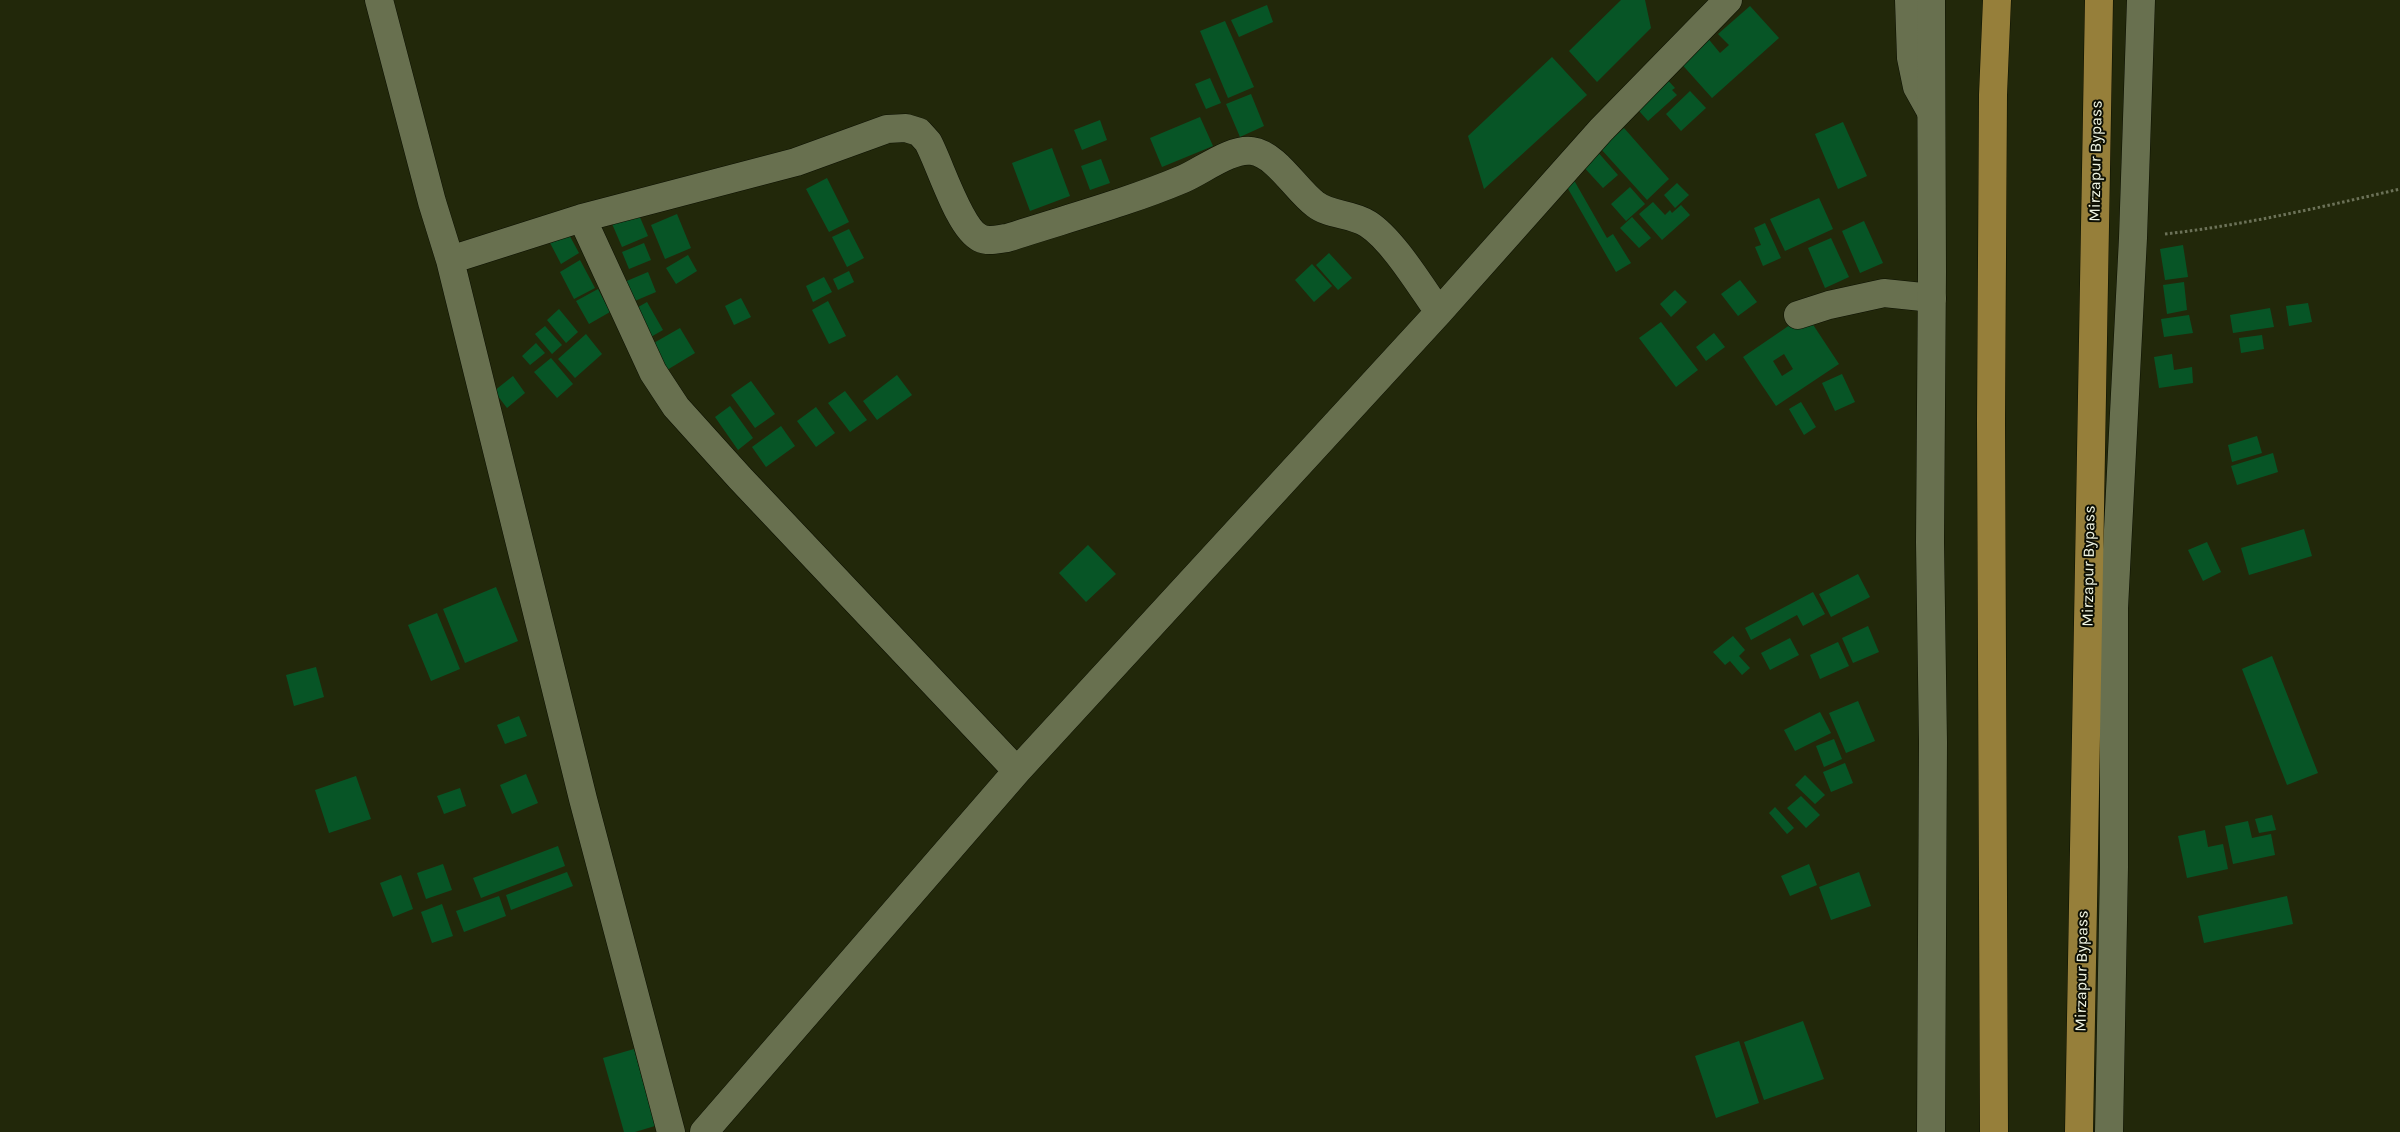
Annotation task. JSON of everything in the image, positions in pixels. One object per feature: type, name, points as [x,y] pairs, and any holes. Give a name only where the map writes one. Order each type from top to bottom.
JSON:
[{"type":"highway","points":[[1994,1132],[1991,411],[1993,95],[1998,0]]},
{"type":"highway","name":"Mirzapur Bypass","points":[[2079,1132],[2099,0]]},
{"type":"street","points":[[379,0],[432,202],[450,260],[583,799],[671,1132]]},
{"type":"street","points":[[704,1132],[1017,771],[1439,312],[1601,130],[1728,0]]},
{"type":"street","points":[[1909,0],[1911,58],[1917,87],[1932,112]]},
{"type":"street","points":[[1931,0],[1932,298],[1930,542],[1933,742],[1931,1132]]},
{"type":"street","points":[[2109,1132],[2114,867],[2114,608],[2133,238],[2141,0]]},
{"type":"street","points":[[450,260],[582,218],[796,162],[887,129],[906,128],[919,132],[928,142],[966,225],[980,238],[991,240],[1007,238],[1132,198],[1184,179],[1240,152],[1252,151],[1265,156],[1317,206],[1332,213],[1352,216],[1368,224],[1381,234],[1439,312]]},
{"type":"street","points":[[582,218],[653,372],[676,407],[740,478],[1017,771]]},
{"type":"street","points":[[1798,315],[1829,305],[1884,292],[1932,298]]},
{"type":"path","points":[[2133,238],[2219,228],[2400,188]]},
{"type":"building","points":[[1621,0],[1645,0],[1651,28],[1597,82],[1569,51]]},
{"type":"building","points":[[1267,5],[1273,22],[1239,37],[1231,20]]},
{"type":"building","points":[[1750,6],[1779,38],[1712,98],[1678,60],[1706,36],[1720,53],[1729,45],[1718,34]]},
{"type":"building","points":[[1225,21],[1254,87],[1228,98],[1200,31]]},
{"type":"building","points":[[1552,57],[1587,95],[1484,189],[1468,136]]},
{"type":"building","points":[[1664,76],[1675,88],[1672,90],[1677,95],[1648,121],[1633,104]]},
{"type":"building","points":[[1210,78],[1221,103],[1206,109],[1195,84]]},
{"type":"building","points":[[1690,91],[1706,108],[1681,131],[1666,114]]},
{"type":"building","points":[[1251,94],[1264,126],[1240,137],[1226,104]]},
{"type":"building","points":[[1200,117],[1213,146],[1162,167],[1150,138]]},
{"type":"building","points":[[1100,120],[1107,140],[1082,150],[1074,130]]},
{"type":"building","points":[[1843,122],[1867,176],[1838,189],[1815,134]]},
{"type":"building","points":[[1624,128],[1669,179],[1647,200],[1601,149]]},
{"type":"building","points":[[1052,148],[1070,196],[1030,211],[1012,163]]},
{"type":"building","points":[[1596,150],[1618,175],[1603,188],[1581,164]]},
{"type":"building","points":[[1101,159],[1110,183],[1090,190],[1081,166]]},
{"type":"building","points":[[1571,175],[1607,238],[1613,234],[1631,263],[1616,272],[1563,180]]},
{"type":"building","points":[[827,178],[849,222],[829,232],[806,189]]},
{"type":"building","points":[[1677,183],[1689,195],[1675,208],[1664,195]]},
{"type":"building","points":[[1630,187],[1645,204],[1626,221],[1611,204]]},
{"type":"building","points":[[1819,198],[1833,229],[1785,251],[1770,219]]},
{"type":"building","points":[[1653,202],[1665,215],[1670,210],[1672,213],[1681,205],[1690,215],[1662,240],[1639,214]]},
{"type":"building","points":[[636,208],[648,236],[622,247],[610,219]]},
{"type":"building","points":[[677,214],[691,248],[665,259],[651,225]]},
{"type":"building","points":[[1632,217],[1651,238],[1639,248],[1620,228]]},
{"type":"building","points":[[1864,221],[1883,263],[1860,273],[1842,231]]},
{"type":"building","points":[[1765,223],[1781,258],[1763,266],[1755,247],[1761,245],[1754,228]]},
{"type":"building","points":[[566,229],[579,253],[561,264],[548,239]]},
{"type":"building","points":[[849,229],[864,258],[847,267],[832,237]]},
{"type":"building","points":[[1831,238],[1849,277],[1825,288],[1808,248]]},
{"type":"building","points":[[644,243],[651,260],[629,269],[622,252]]},
{"type":"building","points":[[2183,245],[2188,277],[2165,280],[2160,249]]},
{"type":"building","points":[[1329,253],[1352,278],[1338,290],[1316,265]]},
{"type":"building","points":[[688,255],[697,271],[676,284],[666,268]]},
{"type":"building","points":[[580,260],[595,288],[574,299],[560,272]]},
{"type":"building","points":[[1312,264],[1332,286],[1314,302],[1295,280]]},
{"type":"building","points":[[849,271],[854,282],[838,290],[833,279]]},
{"type":"building","points":[[648,272],[656,292],[630,303],[622,283]]},
{"type":"building","points":[[824,277],[832,292],[813,302],[806,286]]},
{"type":"building","points":[[1740,280],[1757,302],[1738,316],[1721,294]]},
{"type":"building","points":[[2184,282],[2187,310],[2167,314],[2163,285]]},
{"type":"building","points":[[598,289],[610,312],[589,324],[576,301]]},
{"type":"building","points":[[1675,290],[1687,302],[1671,317],[1660,304]]},
{"type":"building","points":[[741,298],[751,317],[734,325],[725,306]]},
{"type":"building","points":[[828,301],[846,336],[829,344],[812,310]]},
{"type":"building","points":[[647,302],[663,330],[649,338],[633,310]]},
{"type":"building","points":[[2308,303],[2312,322],[2289,326],[2286,306]]},
{"type":"building","points":[[2270,308],[2274,327],[2233,333],[2230,315]]},
{"type":"building","points":[[559,309],[578,332],[566,343],[547,320]]},
{"type":"building","points":[[1806,314],[1839,364],[1776,406],[1743,357]],"holes":[[[1784,354],[1793,369],[1782,376],[1773,361]]]},
{"type":"building","points":[[2189,315],[2193,333],[2164,337],[2161,319]]},
{"type":"building","points":[[1661,322],[1698,370],[1676,387],[1639,338]]},
{"type":"building","points":[[545,326],[562,345],[552,354],[535,334]]},
{"type":"building","points":[[680,328],[695,353],[667,370],[652,344]]},
{"type":"building","points":[[1714,333],[1725,347],[1706,361],[1696,347]]},
{"type":"building","points":[[586,334],[602,354],[575,378],[558,359]]},
{"type":"building","points":[[2262,335],[2264,349],[2241,353],[2239,338]]},
{"type":"building","points":[[536,343],[545,353],[530,365],[522,356]]},
{"type":"building","points":[[2172,354],[2174,370],[2192,367],[2193,383],[2159,388],[2154,357]]},
{"type":"building","points":[[551,358],[573,384],[557,398],[534,372]]},
{"type":"building","points":[[1842,374],[1855,402],[1835,411],[1822,383]]},
{"type":"building","points":[[897,375],[912,395],[877,420],[863,401]]},
{"type":"building","points":[[513,376],[525,393],[507,408],[494,391]]},
{"type":"building","points":[[751,381],[775,414],[755,428],[731,395]]},
{"type":"building","points":[[845,391],[867,420],[850,432],[828,403]]},
{"type":"building","points":[[1801,402],[1816,427],[1804,435],[1789,409]]},
{"type":"building","points":[[730,406],[753,438],[738,450],[715,417]]},
{"type":"building","points":[[816,407],[835,433],[816,447],[797,421]]},
{"type":"building","points":[[781,426],[795,446],[766,467],[752,447]]},
{"type":"building","points":[[2257,436],[2262,453],[2232,462],[2228,445]]},
{"type":"building","points":[[2273,453],[2278,472],[2237,485],[2231,466]]},
{"type":"building","points":[[2304,529],[2312,556],[2249,575],[2241,548]]},
{"type":"building","points":[[2207,542],[2221,572],[2203,581],[2188,550]]},
{"type":"building","points":[[1088,545],[1116,574],[1086,602],[1059,573]]},
{"type":"building","points":[[1858,574],[1870,597],[1831,617],[1819,594]]},
{"type":"building","points":[[496,587],[518,641],[465,663],[443,609]]},
{"type":"building","points":[[1813,592],[1825,614],[1803,626],[1797,615],[1751,640],[1745,628]]},
{"type":"building","points":[[437,613],[460,669],[431,681],[408,625]]},
{"type":"building","points":[[1868,626],[1879,652],[1853,663],[1842,638]]},
{"type":"building","points":[[1733,636],[1745,650],[1739,656],[1750,668],[1742,675],[1730,661],[1725,665],[1713,652]]},
{"type":"building","points":[[1790,638],[1799,655],[1770,670],[1761,653]]},
{"type":"building","points":[[1838,642],[1849,666],[1820,679],[1810,655]]},
{"type":"building","points":[[2272,656],[2318,773],[2287,785],[2242,669]]},
{"type":"building","points":[[316,667],[324,697],[294,706],[286,675]]},
{"type":"building","points":[[1858,701],[1875,741],[1846,753],[1829,713]]},
{"type":"building","points":[[1820,712],[1831,733],[1795,751],[1784,730]]},
{"type":"building","points":[[519,716],[527,736],[505,744],[497,725]]},
{"type":"building","points":[[1834,739],[1842,759],[1824,767],[1816,746]]},
{"type":"building","points":[[1845,763],[1853,783],[1831,792],[1823,772]]},
{"type":"building","points":[[526,774],[538,803],[512,814],[500,785]]},
{"type":"building","points":[[1805,775],[1825,795],[1815,804],[1795,785]]},
{"type":"building","points":[[356,776],[371,819],[329,833],[315,790]]},
{"type":"building","points":[[460,788],[466,806],[444,814],[437,796]]},
{"type":"building","points":[[1801,796],[1820,815],[1806,828],[1787,808]]},
{"type":"building","points":[[1775,807],[1794,828],[1787,834],[1769,813]]},
{"type":"building","points":[[2272,815],[2276,830],[2259,833],[2255,819]]},
{"type":"building","points":[[2248,821],[2252,838],[2271,834],[2275,855],[2233,864],[2225,826]]},
{"type":"building","points":[[2205,830],[2208,847],[2223,844],[2228,869],[2187,878],[2178,836]]},
{"type":"building","points":[[558,846],[565,866],[481,898],[473,878]]},
{"type":"building","points":[[443,864],[452,890],[426,899],[417,873]]},
{"type":"building","points":[[1809,864],[1817,885],[1790,896],[1781,876]]},
{"type":"building","points":[[567,872],[573,886],[511,910],[506,895]]},
{"type":"building","points":[[1859,872],[1871,906],[1831,920],[1819,887]]},
{"type":"building","points":[[401,875],[413,909],[393,917],[380,883]]},
{"type":"building","points":[[499,896],[506,916],[464,932],[456,911]]},
{"type":"building","points":[[2287,896],[2293,924],[2204,943],[2198,916]]},
{"type":"building","points":[[442,904],[453,936],[432,943],[421,912]]},
{"type":"building","points":[[1803,1021],[1824,1079],[1764,1100],[1744,1042]]},
{"type":"building","points":[[1739,1041],[1759,1103],[1716,1118],[1695,1056]]},
{"type":"building","points":[[634,1049],[655,1126],[635,1132],[624,1132],[603,1058]]}]
